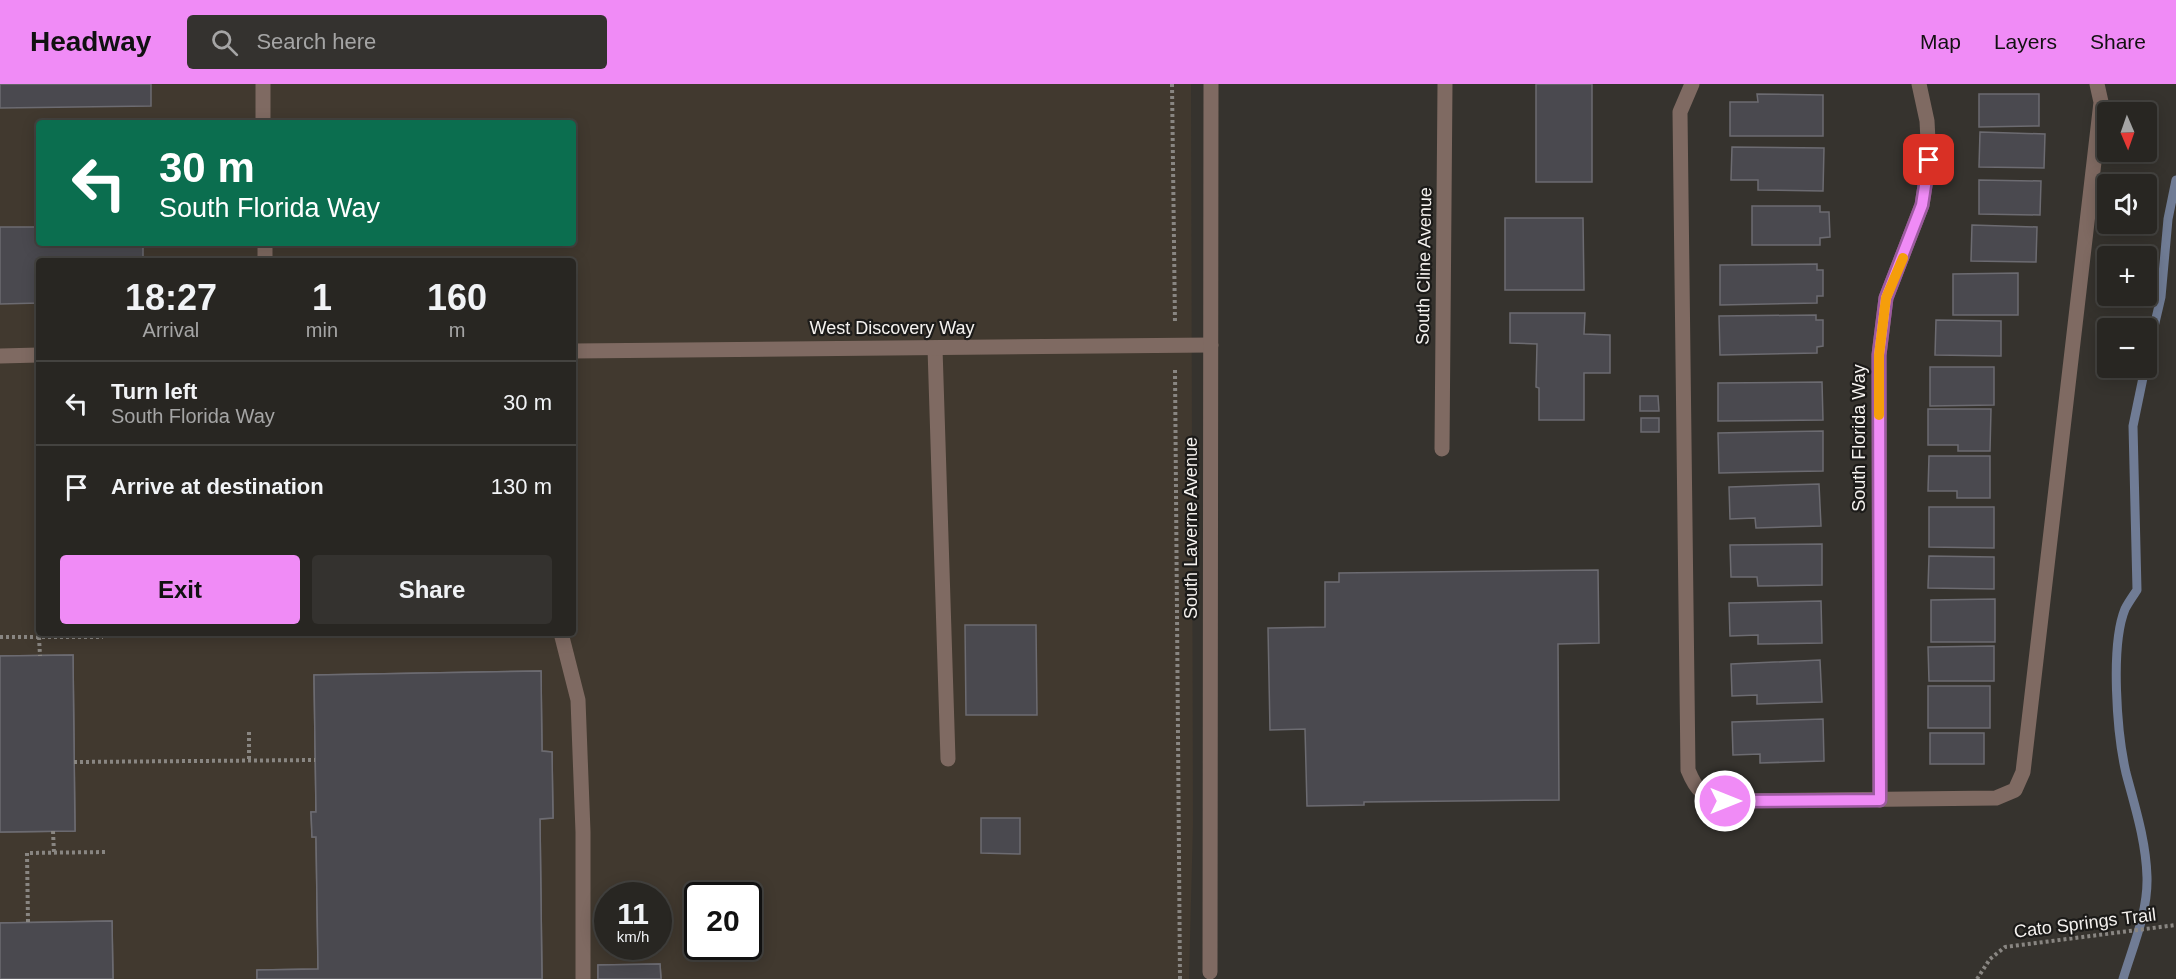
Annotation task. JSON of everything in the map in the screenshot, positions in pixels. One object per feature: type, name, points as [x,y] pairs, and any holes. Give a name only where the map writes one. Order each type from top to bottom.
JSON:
[{"type":"street","points":[[263,84],[263,120]]},
{"type":"street","name":"South Laverne Avenue","points":[[1210,972],[1211,84]]},
{"type":"street","name":"South Cline Avenue","points":[[1442,449],[1445,84]]},
{"type":"street","points":[[1692,84],[1680,112],[1688,770],[1695,788],[1706,797],[1725,801],[1996,798],[2015,790],[2023,772],[2102,102],[2097,84]]},
{"type":"street","name":"South Florida Way","points":[[1880,800],[1879,355],[1886,298],[1922,205],[1929,160],[1927,122],[1919,84]]},
{"type":"street","name":"West Discovery Way","points":[[576,351],[1211,345]]},
{"type":"street","points":[[935,348],[948,759]]},
{"type":"street","points":[[0,356],[36,355]]},
{"type":"street","points":[[562,636],[578,700],[583,832],[583,979]]},
{"type":"path","points":[[1173,84],[1180,979]]},
{"type":"path","points":[[0,637],[103,637]]},
{"type":"path","points":[[39,637],[40,656]]},
{"type":"path","points":[[249,732],[249,760]]},
{"type":"path","points":[[74,762],[315,760]]},
{"type":"path","points":[[53,831],[54,853]]},
{"type":"path","points":[[28,922],[27,853],[106,852]]},
{"type":"path","name":"Cato Springs Trail","points":[[1977,979],[1990,959],[2005,947],[2047,940],[2176,926]]},
{"type":"shaded area","points":[[0,84],[1191,84],[1193,824],[1189,979],[0,979]]},
{"type":"building","points":[[0,84],[151,84],[151,106],[0,108]]},
{"type":"building","points":[[1536,84],[1592,84],[1592,182],[1536,182]]},
{"type":"building","points":[[1757,94],[1823,95],[1823,136],[1730,136],[1730,102],[1758,102]]},
{"type":"building","points":[[1979,94],[2039,94],[2039,126],[1979,127]]},
{"type":"building","points":[[1980,132],[2045,134],[2044,168],[1979,167]]},
{"type":"building","points":[[1732,147],[1824,148],[1823,191],[1758,190],[1758,180],[1731,180]]},
{"type":"building","points":[[1979,180],[2041,181],[2040,215],[1979,214]]},
{"type":"building","points":[[1752,206],[1820,206],[1820,212],[1829,212],[1830,237],[1820,238],[1820,245],[1752,245]]},
{"type":"building","points":[[1505,218],[1583,218],[1584,290],[1505,290]]},
{"type":"building","points":[[1972,225],[2037,227],[2036,262],[1971,261]]},
{"type":"building","points":[[0,227],[36,227],[36,246],[143,246],[143,258],[36,258],[36,303],[0,304]]},
{"type":"building","points":[[1817,264],[1817,270],[1823,270],[1823,296],[1817,296],[1817,303],[1720,305],[1720,265]]},
{"type":"building","points":[[2018,273],[2018,315],[1953,315],[1953,274]]},
{"type":"building","points":[[1510,313],[1585,313],[1584,334],[1610,335],[1610,373],[1584,373],[1584,420],[1539,420],[1539,388],[1536,387],[1537,344],[1510,343]]},
{"type":"building","points":[[1816,315],[1816,320],[1823,320],[1823,346],[1817,347],[1817,353],[1720,355],[1719,316]]},
{"type":"building","points":[[1936,320],[2001,321],[2001,356],[1935,355]]},
{"type":"building","points":[[1930,367],[1994,367],[1994,405],[1930,406]]},
{"type":"building","points":[[1822,382],[1823,420],[1718,421],[1718,383]]},
{"type":"building","points":[[1640,396],[1658,396],[1659,411],[1640,411]]},
{"type":"building","points":[[1928,409],[1991,409],[1990,451],[1958,451],[1958,445],[1928,445]]},
{"type":"building","points":[[1641,418],[1659,418],[1659,432],[1641,432]]},
{"type":"building","points":[[1823,431],[1823,471],[1719,473],[1718,433]]},
{"type":"building","points":[[1929,456],[1990,456],[1990,498],[1957,498],[1957,491],[1928,491]]},
{"type":"building","points":[[1819,484],[1821,526],[1756,528],[1755,518],[1730,519],[1729,487]]},
{"type":"building","points":[[1929,507],[1994,507],[1994,548],[1929,547]]},
{"type":"building","points":[[1822,544],[1822,585],[1758,586],[1757,577],[1731,577],[1730,545]]},
{"type":"building","points":[[1929,556],[1994,557],[1994,589],[1928,588]]},
{"type":"building","points":[[1598,570],[1599,643],[1558,644],[1559,800],[1364,802],[1364,805],[1307,806],[1305,729],[1270,730],[1268,628],[1325,627],[1325,582],[1339,582],[1339,573]]},
{"type":"building","points":[[1995,599],[1995,642],[1931,642],[1931,600]]},
{"type":"building","points":[[1821,601],[1822,643],[1758,644],[1758,635],[1730,636],[1729,603]]},
{"type":"building","points":[[965,625],[1036,625],[1037,715],[966,715]]},
{"type":"building","points":[[1994,646],[1994,681],[1929,681],[1928,647]]},
{"type":"building","points":[[73,655],[75,831],[0,832],[0,656]]},
{"type":"building","points":[[73,655],[75,831],[0,832],[0,656]]},
{"type":"building","points":[[1820,660],[1822,702],[1757,704],[1757,695],[1732,696],[1731,664]]},
{"type":"building","points":[[541,671],[542,751],[552,752],[553,818],[540,819],[542,979],[257,979],[257,970],[318,969],[316,837],[312,837],[311,812],[316,812],[314,675]]},
{"type":"building","points":[[541,671],[542,751],[552,752],[553,818],[540,819],[542,979],[257,979],[257,970],[318,969],[316,837],[312,837],[311,812],[316,812],[314,675]]},
{"type":"building","points":[[1928,686],[1990,686],[1990,728],[1928,728]]},
{"type":"building","points":[[1823,719],[1824,761],[1760,763],[1760,754],[1733,755],[1732,722]]},
{"type":"building","points":[[1930,733],[1984,733],[1984,764],[1930,764]]},
{"type":"building","points":[[981,818],[1020,818],[1020,854],[981,853]]},
{"type":"building","points":[[112,921],[113,979],[0,979],[0,923]]},
{"type":"building","points":[[112,921],[113,979],[0,979],[0,923]]},
{"type":"building","points":[[660,964],[661,979],[598,979],[598,965]]},
{"type":"building","points":[[660,964],[661,979],[598,979],[598,965]]},
{"type":"waterway","points":[[2156,318],[2161,297],[2168,219],[2176,180]]},
{"type":"waterway","points":[[2123,979],[2139,929],[2147,890],[2142,837],[2123,756],[2116,690],[2120,625],[2125,609],[2137,590],[2133,426],[2143,378]]},
{"type":"slow traffic","points":[[1879,415],[1879,355],[1886,298],[1903,258]]},
{"type":"route","points":[[1725,801],[1880,800],[1879,355],[1886,298],[1922,205],[1929,160]]}]
